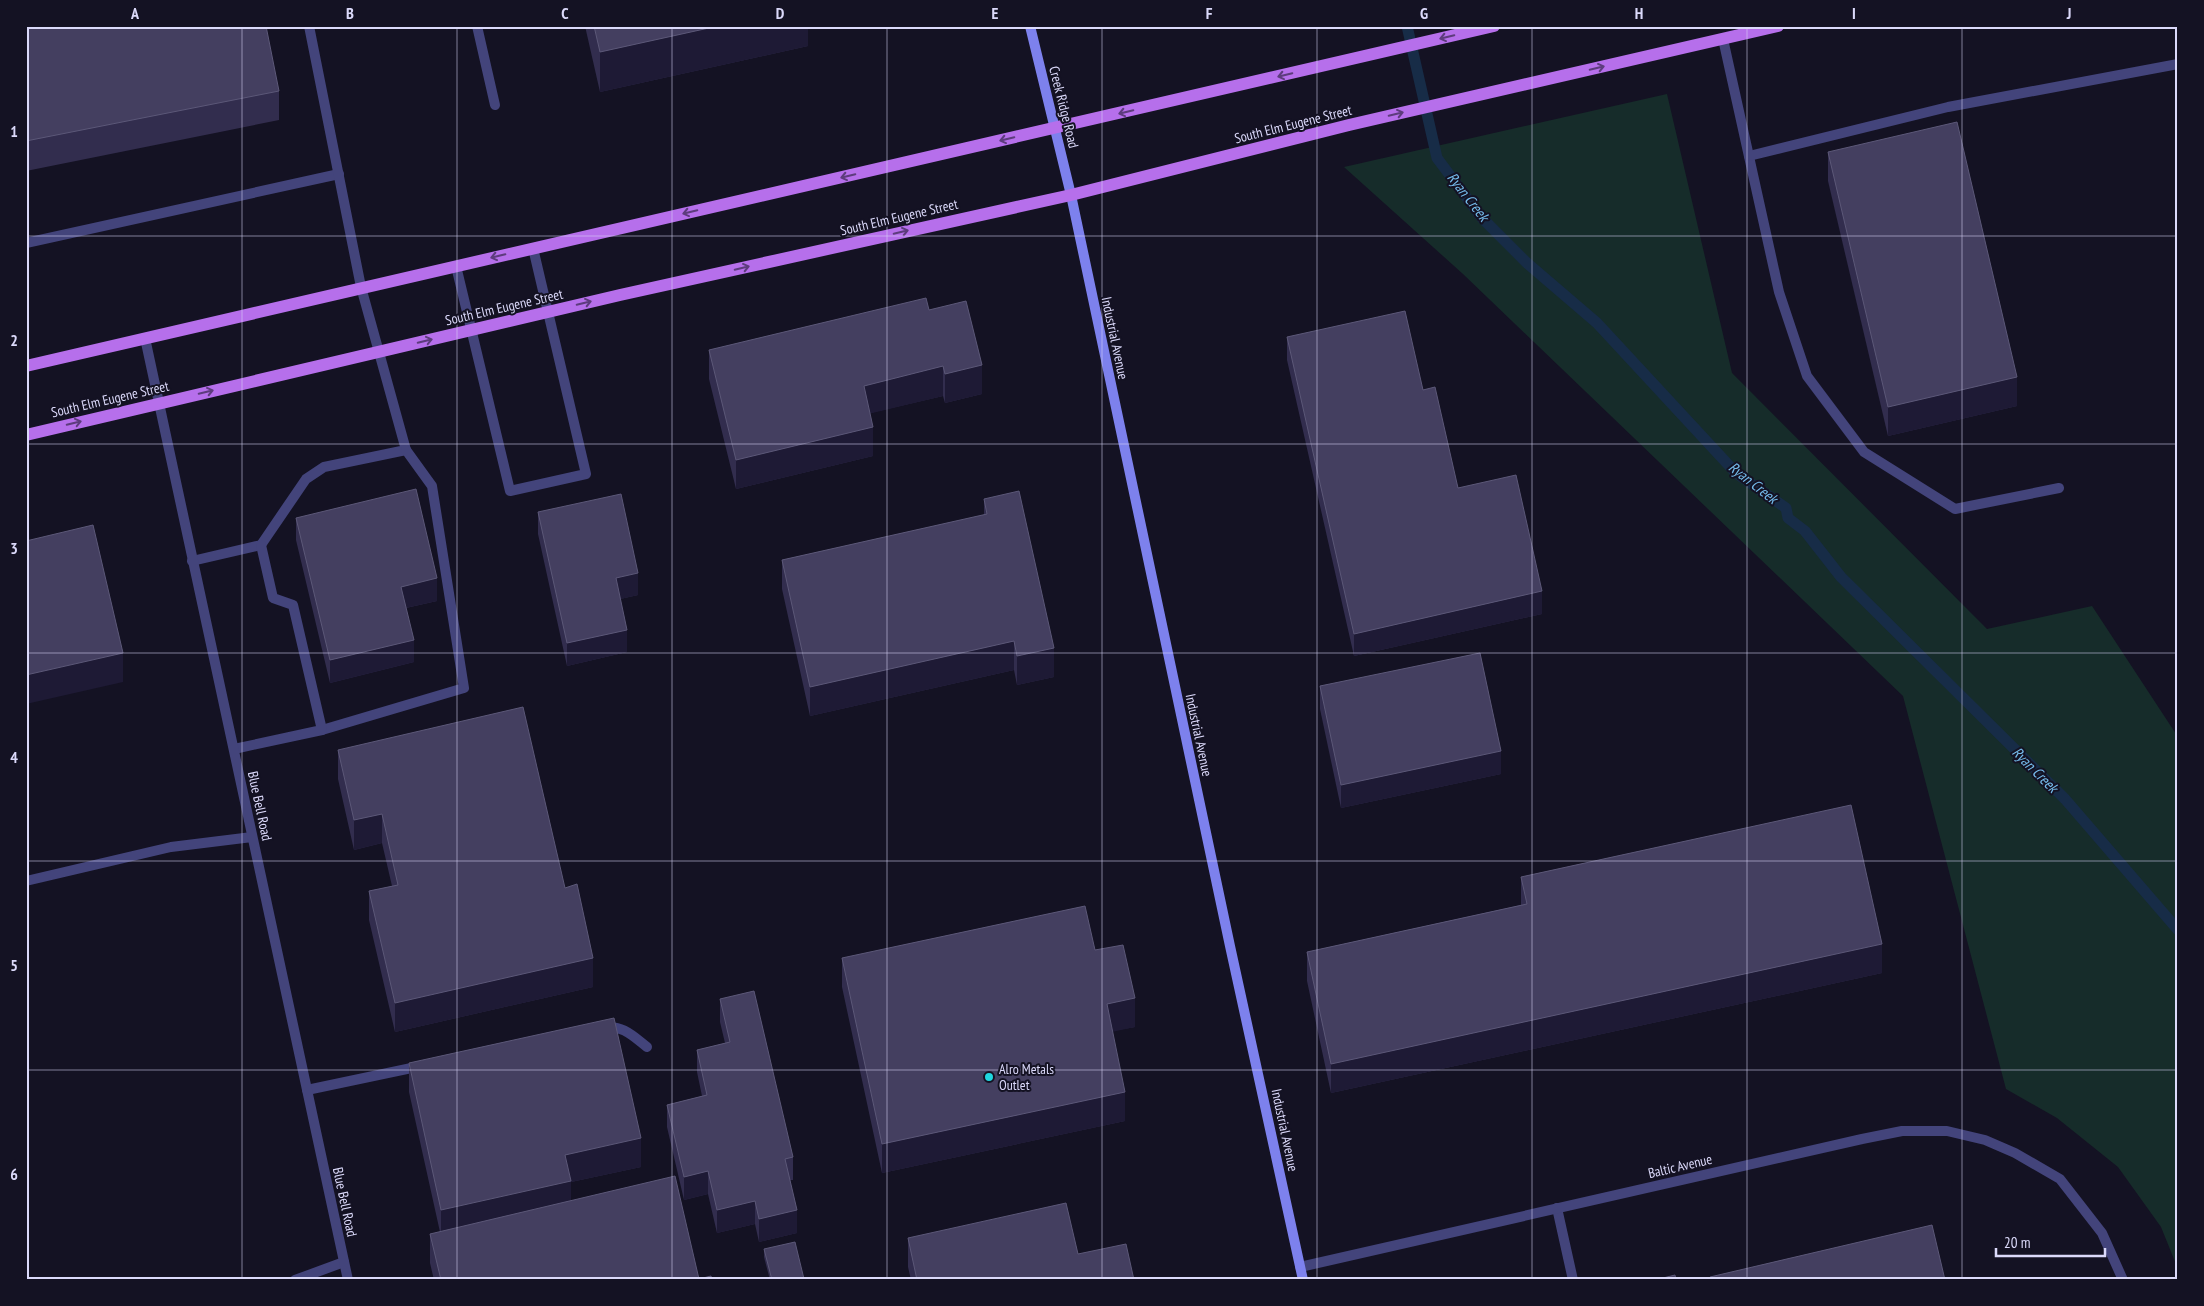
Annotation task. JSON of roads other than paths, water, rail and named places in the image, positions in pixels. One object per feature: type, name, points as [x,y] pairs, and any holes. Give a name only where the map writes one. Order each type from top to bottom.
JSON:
[{"type":"main road","name":"Creek Ridge Road","points":[[1030,26],[1071,195]]},
{"type":"main road","points":[[26,366],[1494,26]]},
{"type":"main road","name":"South Elm Eugene Street","points":[[26,435],[549,312],[1071,195],[1349,125],[1778,26]]},
{"type":"main road","name":"Industrial Avenue","points":[[1071,195],[1230,946],[1303,1280]]},
{"type":"street","points":[[234,749],[322,730],[464,688],[432,486],[406,450],[378,353],[361,287],[309,26]]},
{"type":"street","points":[[477,26],[495,105]]},
{"type":"street","points":[[1723,39],[1779,292],[1807,376],[1864,452],[1955,509],[2060,488]]},
{"type":"street","points":[[1749,156],[1948,106],[2178,64]]},
{"type":"street","points":[[26,243],[339,174]]},
{"type":"street","points":[[456,266],[510,492],[586,474],[533,248]]},
{"type":"street","name":"Blue Bell Road","points":[[145,338],[348,1280]]},
{"type":"street","points":[[192,560],[261,545],[306,479],[324,467],[406,450]]},
{"type":"street","points":[[261,545],[273,598],[293,605],[322,730]]},
{"type":"street","points":[[26,881],[172,847],[252,837]]},
{"type":"street","points":[[592,1030],[612,1026],[625,1030],[647,1047]]},
{"type":"street","points":[[307,1090],[428,1065]]},
{"type":"street","name":"Baltic Avenue","points":[[1300,1267],[1902,1131],[1947,1132],[1985,1140],[2015,1153],[2060,1179],[2102,1233],[2123,1280]]},
{"type":"street","points":[[1557,1208],[1573,1280]]},
{"type":"street","points":[[295,1280],[344,1262]]},
{"type":"waterway","name":"Ryan Creek","points":[[1407,26],[1437,158],[1482,218],[1527,263],[1597,323],[1736,473],[1786,508],[1788,518],[1805,531],[1841,577],[2065,799],[2178,930]]},
{"type":"place","name":"Alro Metals Outlet","points":[[989,1077]]}]
